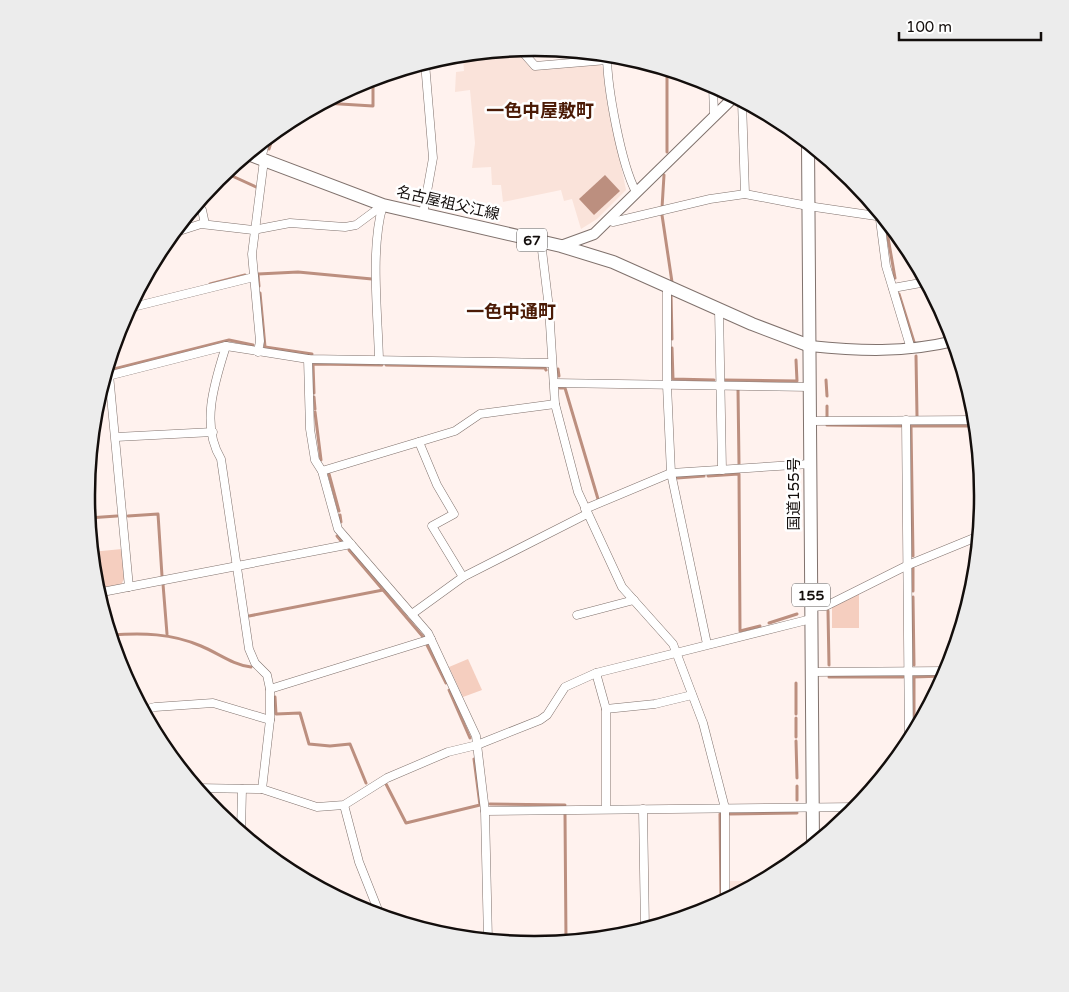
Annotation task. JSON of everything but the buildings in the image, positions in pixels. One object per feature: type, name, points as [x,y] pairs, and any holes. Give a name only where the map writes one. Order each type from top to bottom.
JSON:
[{"type":"main road","name":"国道155号","points":[[808,152],[813,836]]},
{"type":"main road","name":"名古屋祖父江線","points":[[255,156],[383,205],[561,246],[613,262],[719,309],[810,346]]},
{"type":"street","points":[[526,56],[535,66],[587,59]]},
{"type":"street","points":[[608,63],[611,93],[628,176],[636,192]]},
{"type":"street","points":[[423,214],[433,158],[426,70]]},
{"type":"street","points":[[714,95],[714,115]]},
{"type":"street","points":[[561,246],[594,234],[728,102]]},
{"type":"street","points":[[742,109],[745,194]]},
{"type":"street","points":[[258,352],[260,342],[254,277],[253,230],[264,149]]},
{"type":"street","points":[[608,220],[613,222],[710,199],[745,194],[808,206],[871,214]]},
{"type":"street","points":[[185,229],[200,224],[253,230],[290,223],[345,227],[356,225],[383,205]]},
{"type":"street","points":[[379,360],[376,252],[379,217],[383,205]]},
{"type":"street","points":[[201,209],[205,224]]},
{"type":"street","points":[[881,226],[886,266],[912,349]]},
{"type":"street","points":[[541,242],[549,308],[555,404],[578,492],[622,586],[673,644],[703,723],[725,808],[725,892]]},
{"type":"street","points":[[138,306],[254,277]]},
{"type":"street","points":[[893,288],[919,283]]},
{"type":"street","points":[[668,286],[667,385],[671,473],[707,644]]},
{"type":"street","points":[[719,309],[722,470]]},
{"type":"street","points":[[810,346],[851,350],[912,349],[946,342]]},
{"type":"street","points":[[112,375],[226,346],[308,359],[551,363]]},
{"type":"street","points":[[226,346],[213,390],[211,405],[214,448],[221,459],[249,649],[255,664],[267,675],[270,689],[270,720],[262,789]]},
{"type":"street","points":[[308,359],[310,429],[315,460],[322,471],[338,529],[412,614],[431,639],[476,736],[485,811],[488,933]]},
{"type":"street","points":[[554,383],[810,386]]},
{"type":"street","points":[[109,387],[116,437],[129,587]]},
{"type":"street","points":[[322,471],[455,431],[480,414],[555,404]]},
{"type":"street","points":[[906,420],[909,726]]},
{"type":"street","points":[[810,422],[967,420]]},
{"type":"street","points":[[116,437],[213,432]]},
{"type":"street","points":[[420,442],[437,485],[454,514],[432,526],[463,577]]},
{"type":"street","points":[[412,614],[463,577],[586,511],[671,473],[810,464]]},
{"type":"street","points":[[206,788],[262,789],[317,807],[344,805],[387,778],[448,752],[477,745],[540,720],[547,716],[565,687],[596,673],[707,644],[811,613],[908,565],[971,539]]},
{"type":"street","points":[[105,591],[237,568],[351,544]]},
{"type":"street","points":[[576,615],[634,600]]},
{"type":"street","points":[[270,689],[431,639]]},
{"type":"street","points":[[812,672],[938,671]]},
{"type":"street","points":[[596,673],[606,709],[606,809]]},
{"type":"street","points":[[606,709],[655,704],[692,695]]},
{"type":"street","points":[[150,708],[213,703],[270,720]]},
{"type":"street","points":[[241,823],[242,789]]},
{"type":"street","points":[[344,805],[359,862],[376,906]]},
{"type":"street","points":[[485,811],[845,807]]},
{"type":"street","points":[[643,809],[645,922]]},
{"type":"shaded area","points":[[523,56],[534,69],[599,63],[603,68],[606,93],[626,190],[597,219],[581,229],[572,199],[564,201],[561,190],[503,202],[501,185],[492,185],[491,167],[472,168],[475,143],[470,90],[455,92],[456,72],[464,71],[463,62],[506,57]]},
{"type":"shaded area","points":[[605,175],[620,191],[594,215],[579,199]]},
{"type":"shaded area","points":[[122,549],[124,579],[121,585],[104,587],[99,551]]},
{"type":"shaded area","points":[[859,594],[859,628],[832,628],[832,607]]},
{"type":"shaded area","points":[[468,659],[482,690],[463,697],[449,667]]},
{"type":"shaded area","points":[[730,881],[746,881],[730,889]]},
{"type":"waterway","points":[[667,77],[667,152]]},
{"type":"waterway","points":[[337,104],[373,106],[373,87]]},
{"type":"waterway","points":[[269,149],[270,144]]},
{"type":"waterway","points":[[662,208],[664,175]]},
{"type":"waterway","points":[[233,176],[256,187]]},
{"type":"waterway","points":[[662,215],[672,282]]},
{"type":"waterway","points":[[887,234],[895,278]]},
{"type":"waterway","points":[[259,286],[258,274],[298,272],[372,279]]},
{"type":"waterway","points":[[210,284],[245,275]]},
{"type":"waterway","points":[[260,293],[265,347],[312,354]]},
{"type":"waterway","points":[[671,293],[672,339]]},
{"type":"waterway","points":[[899,294],[914,342]]},
{"type":"waterway","points":[[114,369],[229,340],[253,345]]},
{"type":"waterway","points":[[672,348],[673,379],[714,380]]},
{"type":"waterway","points":[[916,356],[917,416]]},
{"type":"waterway","points":[[724,380],[797,381],[796,360]]},
{"type":"waterway","points":[[314,393],[313,364],[382,365]]},
{"type":"waterway","points":[[386,365],[545,368],[546,370]]},
{"type":"waterway","points":[[558,369],[559,376]]},
{"type":"waterway","points":[[826,380],[827,396]]},
{"type":"waterway","points":[[560,388],[565,388],[598,499]]},
{"type":"waterway","points":[[738,389],[739,464]]},
{"type":"waterway","points":[[314,397],[315,409]]},
{"type":"waterway","points":[[827,406],[827,417]]},
{"type":"waterway","points":[[315,412],[321,460]]},
{"type":"waterway","points":[[827,425],[901,426]]},
{"type":"waterway","points":[[911,426],[913,556]]},
{"type":"waterway","points":[[911,426],[968,426]]},
{"type":"waterway","points":[[329,474],[339,511]]},
{"type":"waterway","points":[[708,476],[739,474],[740,631],[760,626]]},
{"type":"waterway","points":[[677,478],[704,476]]},
{"type":"waterway","points":[[128,516],[158,514],[162,576]]},
{"type":"waterway","points":[[340,515],[341,522]]},
{"type":"waterway","points":[[96,517],[117,516]]},
{"type":"waterway","points":[[337,536],[342,542]]},
{"type":"waterway","points":[[349,550],[424,638]]},
{"type":"waterway","points":[[913,568],[913,591]]},
{"type":"waterway","points":[[163,584],[167,634]]},
{"type":"waterway","points":[[249,616],[383,590]]},
{"type":"waterway","points":[[913,597],[914,665]]},
{"type":"waterway","points":[[828,611],[829,665]]},
{"type":"waterway","points":[[769,623],[797,614]]},
{"type":"waterway","points":[[117,635],[168,636],[201,646],[238,664],[251,667]]},
{"type":"waterway","points":[[427,645],[446,683]]},
{"type":"waterway","points":[[913,677],[935,676]]},
{"type":"waterway","points":[[829,677],[903,677]]},
{"type":"waterway","points":[[914,677],[914,718]]},
{"type":"waterway","points":[[796,683],[796,714]]},
{"type":"waterway","points":[[449,690],[470,738]]},
{"type":"waterway","points":[[275,697],[276,714],[300,713],[309,744],[330,746],[350,744],[366,783]]},
{"type":"waterway","points":[[796,718],[796,737]]},
{"type":"waterway","points":[[796,741],[797,778]]},
{"type":"waterway","points":[[386,784],[406,823],[480,805],[474,759]]},
{"type":"waterway","points":[[797,786],[797,800]]},
{"type":"waterway","points":[[490,804],[565,805]]},
{"type":"waterway","points":[[730,814],[797,813]]},
{"type":"waterway","points":[[565,814],[566,935]]},
{"type":"waterway","points":[[720,814],[721,894]]},
{"type":"district","name":"一色中屋敷町","points":[[540,111]]},
{"type":"district","name":"一色中通町","points":[[511,312]]}]
